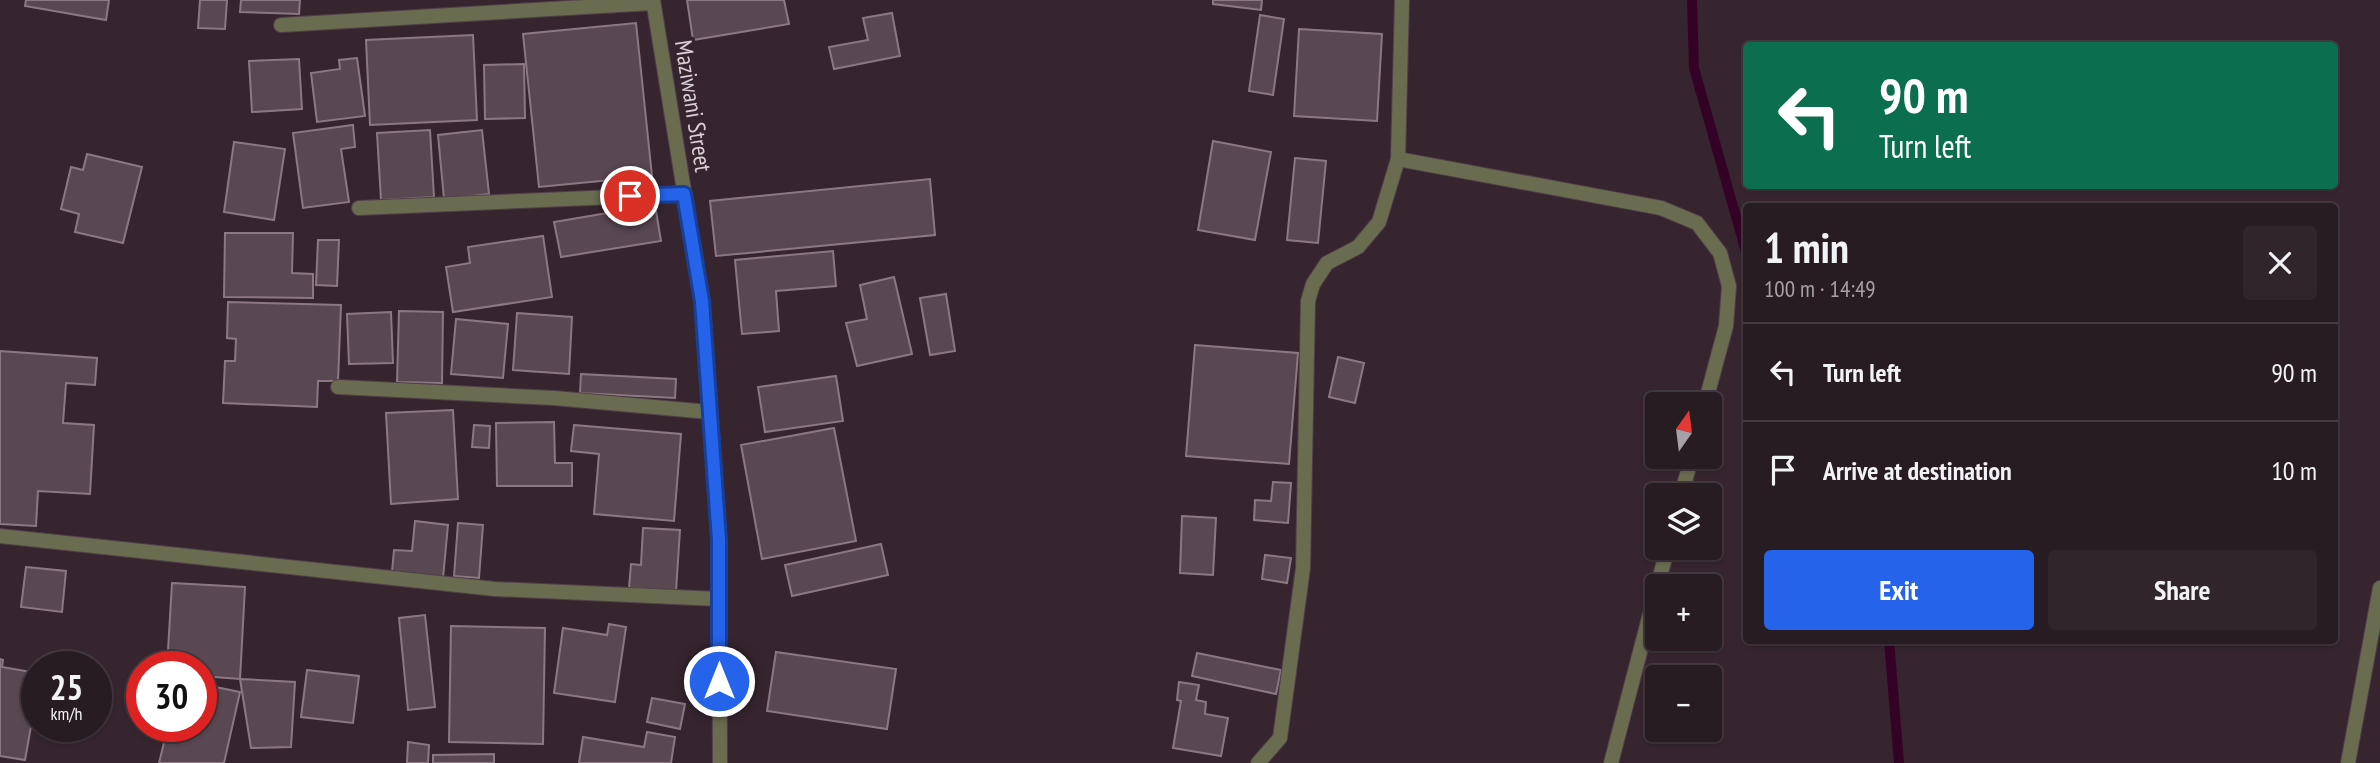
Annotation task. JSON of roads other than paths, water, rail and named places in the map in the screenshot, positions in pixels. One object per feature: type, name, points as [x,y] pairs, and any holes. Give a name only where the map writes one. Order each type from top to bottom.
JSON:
[{"type":"street","points":[[1258,763],[1280,738],[1303,568],[1308,301],[1313,284],[1327,263],[1358,247],[1379,222],[1398,159],[1402,0]]},
{"type":"street","points":[[281,25],[653,2]]},
{"type":"street","name":"Maziwani Street","points":[[653,2],[702,301],[719,540],[720,763]]},
{"type":"street","points":[[1398,159],[1661,208],[1697,223],[1720,253],[1728,286],[1726,326],[1708,392]]},
{"type":"street","points":[[359,208],[684,194]]},
{"type":"street","points":[[338,387],[554,398],[709,412]]},
{"type":"street","points":[[0,536],[495,589],[719,599]]},
{"type":"street","points":[[2348,763],[2380,588]]},
{"type":"street","points":[[1611,763],[1645,633]]},
{"type":"waterway","points":[[1692,0],[1694,68],[1743,241]]},
{"type":"waterway","points":[[1889,644],[1899,763]]}]
